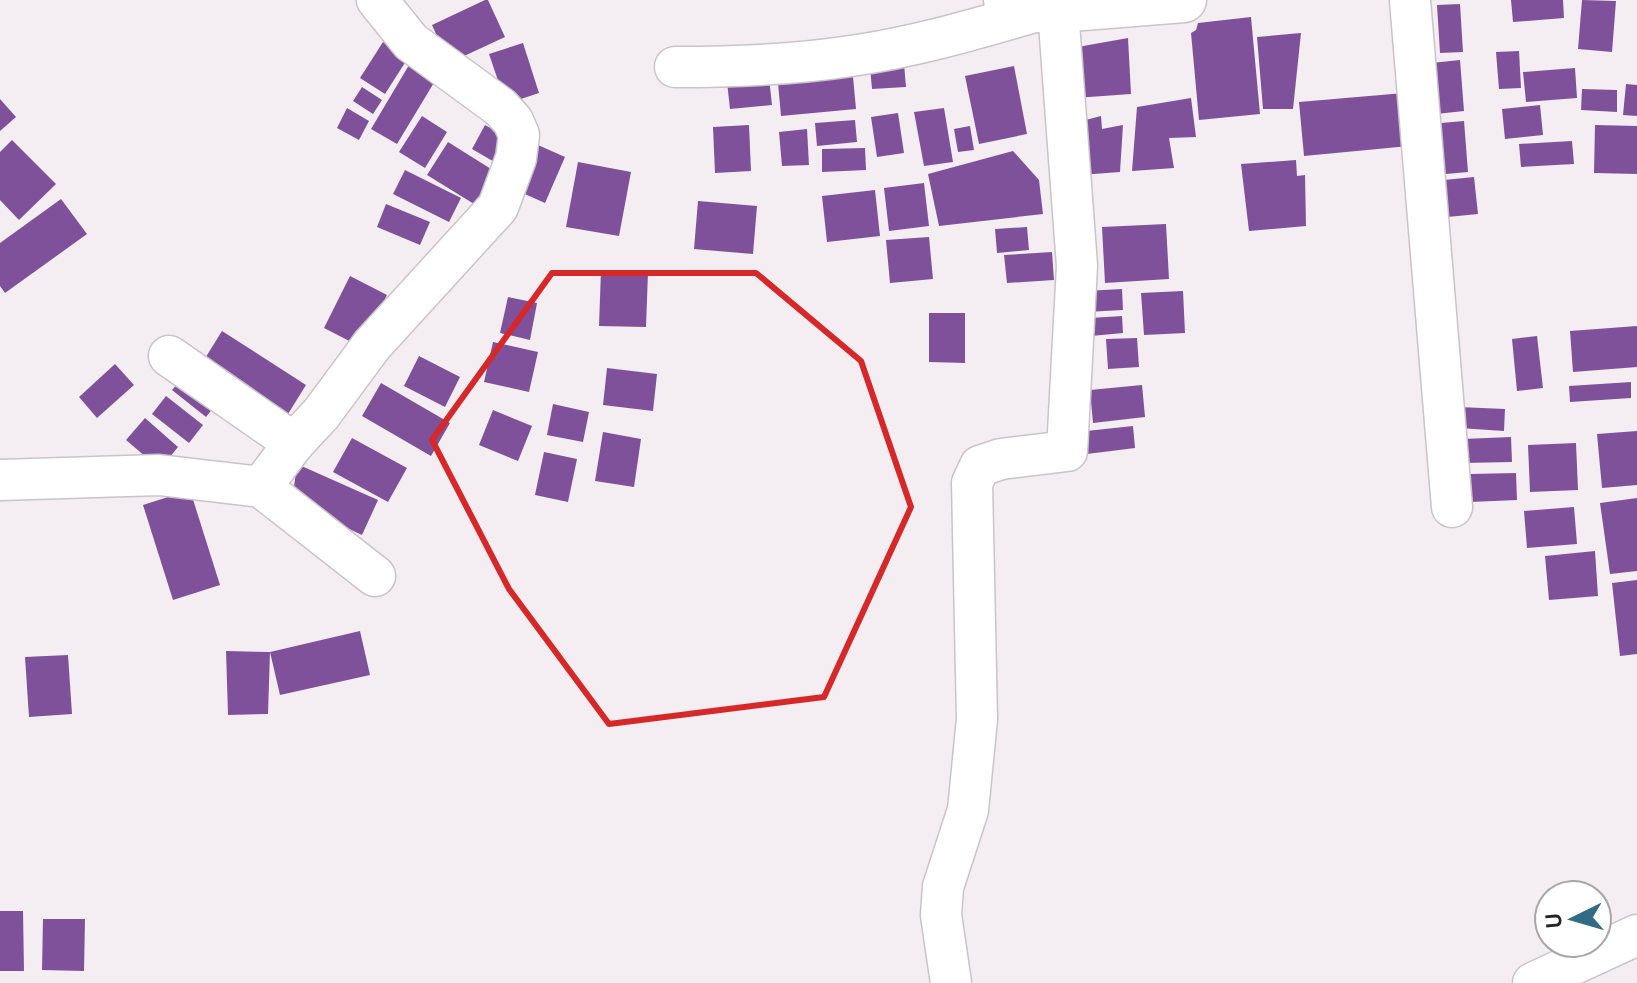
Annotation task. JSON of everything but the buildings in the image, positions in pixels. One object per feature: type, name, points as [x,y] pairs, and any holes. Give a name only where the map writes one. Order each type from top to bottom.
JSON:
[{"type":"street","points":[[261,487],[372,345],[498,207],[516,158],[519,135],[513,121],[500,107],[411,42],[377,0]]},
{"type":"street","points":[[675,67],[742,67],[852,56],[975,30],[1035,7],[1184,0]]},
{"type":"street","points":[[1410,0],[1452,507]]},
{"type":"street","points":[[951,983],[941,915],[943,887],[968,810],[977,719],[972,483],[980,466],[990,462],[1067,451],[1077,266],[1035,7]]},
{"type":"street","points":[[169,356],[294,443]]},
{"type":"street","points":[[0,480],[159,475],[261,487],[375,576]]},
{"type":"street","points":[[1533,983],[1637,935]]},
{"type":"highlighted area","points":[[552,273],[756,273],[861,361],[911,507],[824,697],[609,724],[509,589],[432,440]]}]
